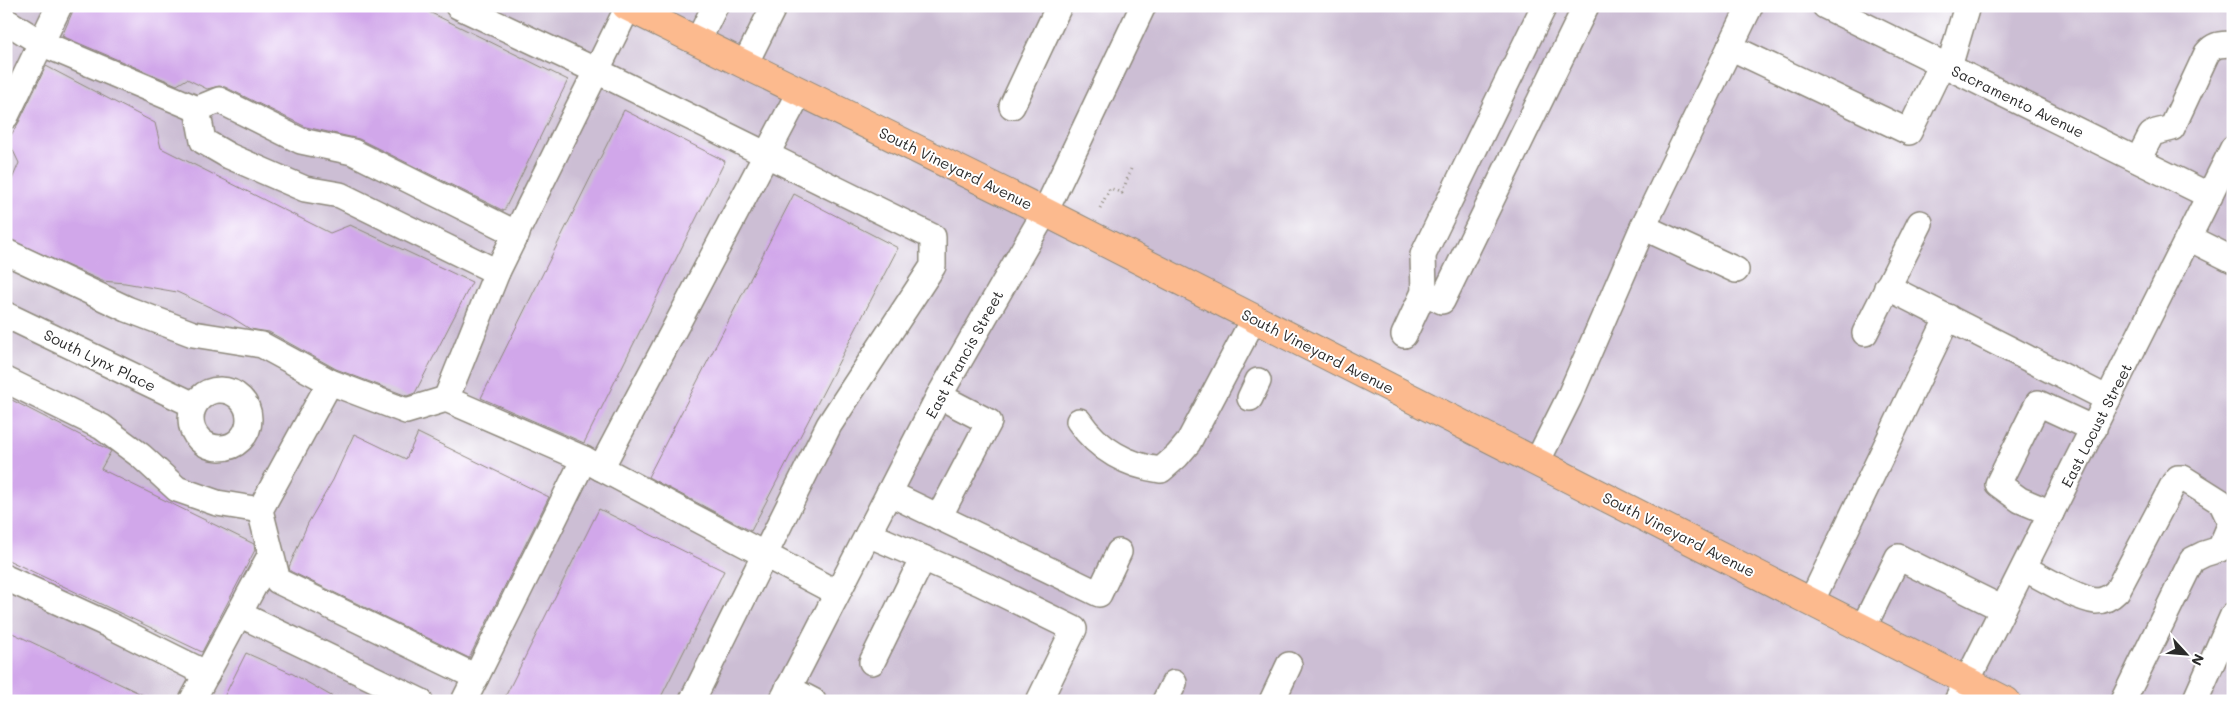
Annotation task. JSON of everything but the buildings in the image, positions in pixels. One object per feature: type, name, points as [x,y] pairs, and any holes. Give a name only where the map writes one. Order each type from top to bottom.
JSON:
[{"type":"main road","name":"South Vineyard Avenue","points":[[627,7],[1045,212],[1863,628],[1962,691],[2006,701]]},
{"type":"street","points":[[6,116],[59,6]]},
{"type":"street","points":[[458,6],[933,237],[933,266],[829,426],[692,701]]},
{"type":"street","points":[[698,41],[715,6]]},
{"type":"street","points":[[745,64],[774,6]]},
{"type":"street","points":[[1012,106],[1059,6]]},
{"type":"street","name":"East Francis Street","points":[[785,694],[939,396],[1045,212],[1143,6]]},
{"type":"street","points":[[1404,335],[1424,292],[1423,254],[1544,6]]},
{"type":"street","points":[[1424,292],[1442,301],[1586,6]]},
{"type":"street","points":[[1537,462],[1569,398],[1643,227],[1750,6]]},
{"type":"street","points":[[1730,47],[1909,132],[1946,65],[1967,6]]},
{"type":"street","points":[[446,399],[497,272],[597,72],[627,7]]},
{"type":"street","name":"Sacramento Avenue","points":[[1832,8],[2210,196]]},
{"type":"street","points":[[6,21],[41,43],[197,109],[219,100],[301,141],[353,152],[517,234]]},
{"type":"street","points":[[2138,160],[2151,135],[2172,128],[2207,53],[2213,46],[2218,44],[2233,44]]},
{"type":"street","points":[[464,701],[593,463],[800,91]]},
{"type":"street","points":[[197,109],[203,141],[229,156],[305,189],[340,195],[497,272]]},
{"type":"street","name":"East Locust Street","points":[[1962,691],[2233,148]]},
{"type":"street","points":[[1465,169],[1498,185]]},
{"type":"street","points":[[1864,333],[1920,222]]},
{"type":"street","points":[[1643,227],[1736,270]]},
{"type":"street","points":[[2189,238],[2233,260]]},
{"type":"street","points":[[6,252],[127,309],[193,334],[262,345],[330,382],[406,411],[446,399],[593,463],[764,556],[837,593]]},
{"type":"street","points":[[1887,286],[2108,399]]},
{"type":"street","name":"South Lynx Place","points":[[6,316],[194,405]]},
{"type":"street","points":[[1811,602],[1948,317]]},
{"type":"street","points":[[1079,421],[1097,443],[1113,453],[1145,468],[1161,470],[1188,443],[1254,318]]},
{"type":"street","points":[[6,380],[102,427],[141,456],[177,489],[216,503],[260,510]]},
{"type":"street","points":[[330,382],[260,510],[278,581],[476,677]]},
{"type":"street","points":[[939,396],[988,422],[939,517]]},
{"type":"street","points":[[2052,513],[2020,500],[1998,484],[2038,403],[2094,429]]},
{"type":"street","points":[[2024,568],[2082,596],[2097,601],[2112,596],[2118,591],[2170,489],[2178,478],[2182,478],[2222,502],[2231,523],[2225,540],[2220,549],[2192,560],[2123,701]]},
{"type":"street","points":[[889,493],[1099,594],[1119,552]]},
{"type":"street","points":[[868,534],[1074,629],[1038,701]]},
{"type":"street","points":[[192,701],[271,554]]},
{"type":"street","points":[[1863,628],[1898,557],[2003,609]]},
{"type":"street","points":[[872,662],[923,558]]},
{"type":"street","points":[[6,578],[110,625],[207,674]]},
{"type":"street","points":[[239,614],[420,701]]},
{"type":"street","points":[[2195,701],[2233,615]]},
{"type":"street","points":[[1272,701],[1289,665]]},
{"type":"street","points":[[785,694],[813,701]]},
{"type":"path","points":[[1100,208],[1110,188],[1122,193],[1132,166]]},
{"type":"shaded area","points":[[6,6],[2233,6],[2233,701],[6,701]]}]
